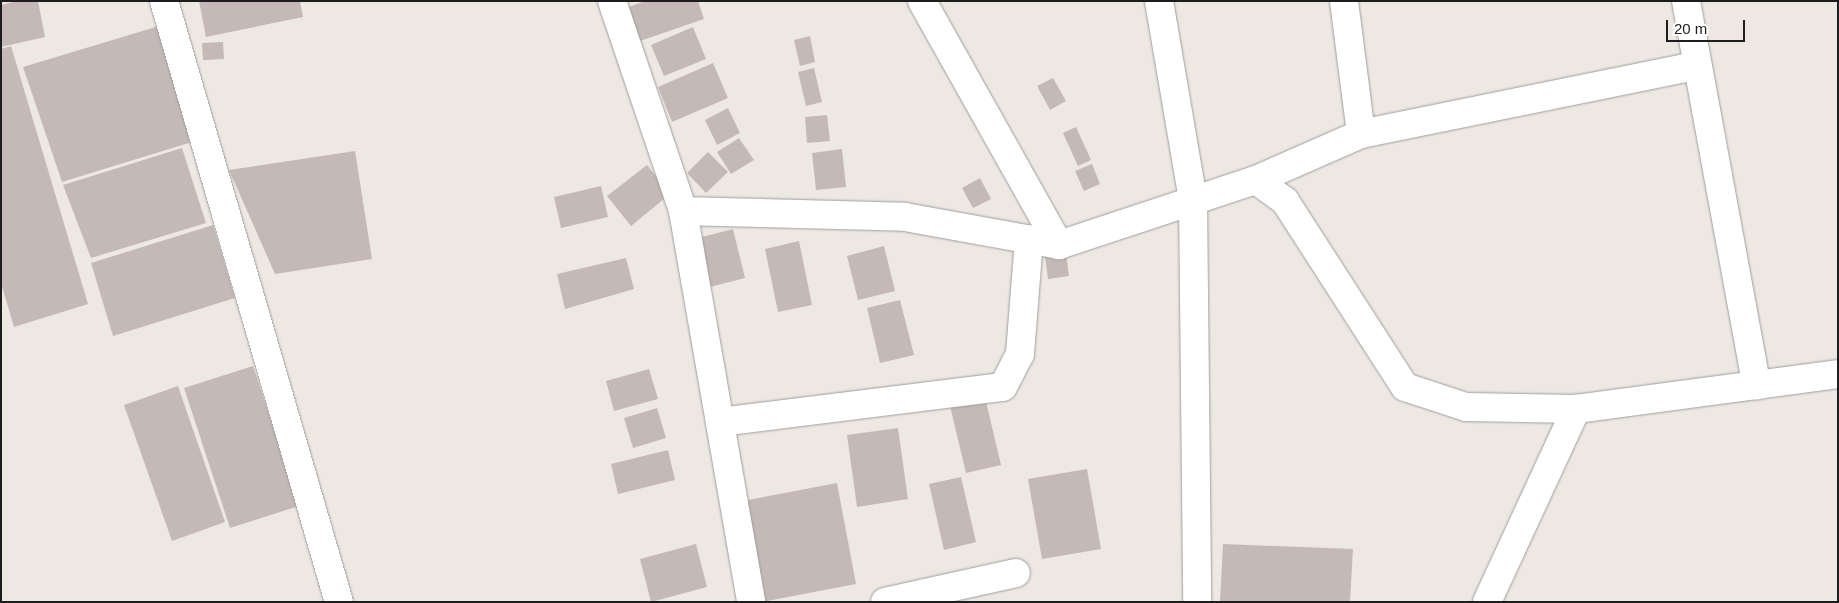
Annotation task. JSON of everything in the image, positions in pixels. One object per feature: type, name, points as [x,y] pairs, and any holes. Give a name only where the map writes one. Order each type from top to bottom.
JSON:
[{"type":"street","points":[[164,1],[339,602]]},
{"type":"street","points":[[612,1],[683,211],[751,602]]},
{"type":"street","points":[[922,1],[1059,244]]},
{"type":"street","points":[[1159,1],[1193,199],[1197,602]]},
{"type":"street","points":[[1344,1],[1361,134]]},
{"type":"street","points":[[1686,1],[1696,66],[1757,386]]},
{"type":"street","points":[[683,211],[905,217],[1059,244],[1256,180],[1361,134],[1696,66]]},
{"type":"street","points":[[1256,180],[1285,201],[1405,387],[1466,407],[1576,409],[1838,374]]},
{"type":"street","points":[[720,422],[1003,387],[1020,354],[1029,239]]},
{"type":"street","points":[[1487,602],[1576,409]]},
{"type":"street","points":[[886,602],[1016,573]]},
{"type":"building","points":[[17,1],[38,1],[45,37],[1,47],[1,5]]},
{"type":"building","points":[[199,1],[300,1],[303,17],[206,37]]},
{"type":"building","points":[[645,1],[698,1],[704,19],[637,42],[626,8]]},
{"type":"building","points":[[159,26],[192,142],[62,182],[23,67]]},
{"type":"building","points":[[693,27],[706,59],[664,76],[651,45]]},
{"type":"building","points":[[810,36],[815,62],[800,66],[794,40]]},
{"type":"building","points":[[223,42],[224,59],[203,60],[202,43]]},
{"type":"building","points":[[11,46],[88,304],[14,327],[1,283],[1,49]]},
{"type":"building","points":[[713,63],[728,98],[672,122],[658,87]]},
{"type":"building","points":[[814,68],[822,102],[806,106],[798,72]]},
{"type":"building","points":[[1053,78],[1066,101],[1050,110],[1037,86]]},
{"type":"building","points":[[728,108],[740,133],[717,145],[705,120]]},
{"type":"building","points":[[827,115],[830,141],[807,143],[805,117]]},
{"type":"building","points":[[1076,127],[1091,160],[1078,166],[1063,133]]},
{"type":"building","points":[[739,138],[754,160],[731,174],[717,152]]},
{"type":"building","points":[[182,148],[206,223],[91,258],[63,185]]},
{"type":"building","points":[[842,149],[846,187],[816,190],[812,153]]},
{"type":"building","points":[[355,151],[372,259],[275,274],[229,170]]},
{"type":"building","points":[[708,152],[728,172],[706,193],[687,173]]},
{"type":"building","points":[[1092,164],[1100,184],[1084,191],[1075,171]]},
{"type":"building","points":[[647,165],[670,194],[631,226],[607,196]]},
{"type":"building","points":[[980,178],[991,199],[973,208],[962,188]]},
{"type":"building","points":[[601,186],[608,217],[561,228],[554,197]]},
{"type":"building","points":[[213,225],[235,298],[113,336],[91,263]]},
{"type":"building","points":[[733,229],[745,278],[706,288],[694,239]]},
{"type":"building","points":[[799,241],[812,305],[778,312],[765,249]]},
{"type":"building","points":[[884,246],[895,291],[858,300],[847,256]]},
{"type":"building","points":[[1066,253],[1069,276],[1048,279],[1045,256]]},
{"type":"building","points":[[626,258],[634,289],[565,309],[557,274]]},
{"type":"building","points":[[900,300],[914,355],[880,363],[867,308]]},
{"type":"building","points":[[253,366],[299,506],[230,528],[184,388]]},
{"type":"building","points":[[649,369],[658,399],[614,411],[606,381]]},
{"type":"building","points":[[178,386],[225,522],[172,541],[124,405]]},
{"type":"building","points":[[984,393],[1001,465],[966,473],[949,402]]},
{"type":"building","points":[[657,408],[666,438],[633,448],[624,418]]},
{"type":"building","points":[[898,428],[908,499],[857,507],[847,435]]},
{"type":"building","points":[[668,450],[675,480],[618,494],[611,464]]},
{"type":"building","points":[[1087,469],[1101,549],[1042,559],[1028,479]]},
{"type":"building","points":[[961,477],[976,542],[944,550],[929,484]]},
{"type":"building","points":[[837,483],[856,584],[762,602],[743,501]]},
{"type":"building","points":[[696,544],[707,587],[651,602],[640,559]]},
{"type":"building","points":[[1223,544],[1353,549],[1350,602],[1220,602]]}]
